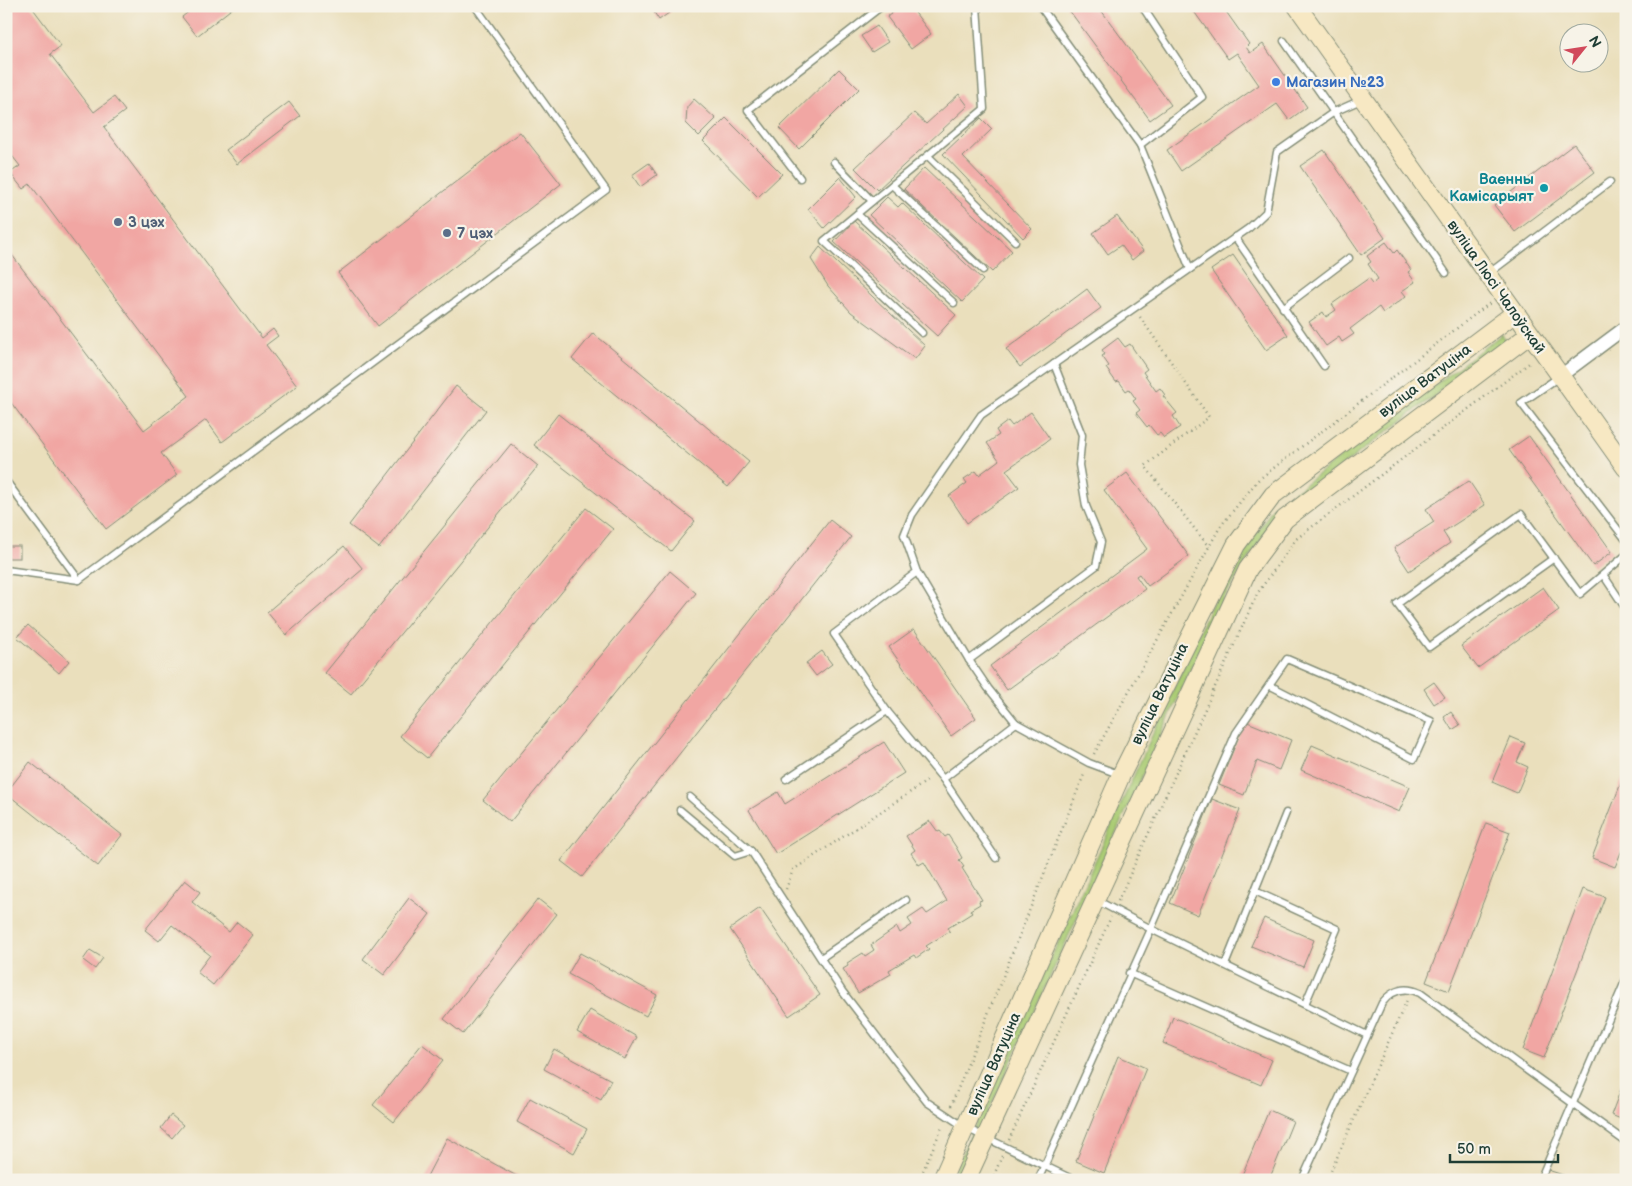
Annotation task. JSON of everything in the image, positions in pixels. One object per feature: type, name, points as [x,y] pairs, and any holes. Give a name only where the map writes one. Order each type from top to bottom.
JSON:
[{"type":"street","name":"вуліца Люсі Чалоўскай","points":[[1298,6],[1559,377],[1626,468]]},
{"type":"street","name":"вуліца Ватуціна","points":[[942,1180],[1120,775],[1236,544],[1273,495],[1515,313]]},
{"type":"street","points":[[1559,377],[1626,327]]},
{"type":"street","name":"вуліца Ватуціна","points":[[966,1180],[1248,569],[1285,519],[1530,334]]},
{"type":"lane","points":[[6,570],[79,580],[606,190],[475,6]]},
{"type":"lane","points":[[800,178],[748,110],[882,6]]},
{"type":"lane","points":[[922,333],[824,240],[984,109],[977,6]]},
{"type":"lane","points":[[1040,6],[1140,145],[1190,269]]},
{"type":"lane","points":[[1140,145],[1202,97],[1142,6]]},
{"type":"lane","points":[[1284,41],[1446,273]]},
{"type":"lane","points":[[1120,775],[1089,763],[1016,723],[988,688],[969,660],[916,572],[904,535],[912,515],[981,415],[1235,237],[1266,212],[1277,152],[1334,112],[1365,99]]},
{"type":"lane","points":[[928,156],[1015,241]]},
{"type":"lane","points":[[834,162],[872,201]]},
{"type":"lane","points":[[1487,275],[1610,182]]},
{"type":"lane","points":[[892,185],[983,270]]},
{"type":"lane","points":[[857,214],[954,303]]},
{"type":"lane","points":[[1235,237],[1324,366]]},
{"type":"lane","points":[[1283,308],[1349,258]]},
{"type":"lane","points":[[969,660],[1096,566],[1102,542],[1086,506],[1079,465],[1082,436],[1054,364]]},
{"type":"lane","points":[[1559,377],[1521,403],[1626,540]]},
{"type":"lane","points":[[6,480],[79,580]]},
{"type":"lane","points":[[1554,558],[1429,647],[1397,604],[1520,514],[1554,558],[1580,594],[1604,576],[1626,555]]},
{"type":"lane","points":[[916,572],[834,634],[887,711],[937,772],[996,858]]},
{"type":"lane","points":[[1604,576],[1626,609]]},
{"type":"lane","points":[[1038,1180],[1129,973],[1142,951],[1236,733],[1287,659],[1431,721],[1414,758],[1269,686]]},
{"type":"lane","points":[[786,779],[887,711]]},
{"type":"lane","points":[[942,779],[1016,723]]},
{"type":"lane","points":[[690,797],[751,851],[842,992],[927,1102],[966,1128],[1074,1180]]},
{"type":"lane","points":[[680,810],[735,856],[751,851]]},
{"type":"lane","points":[[1225,965],[1286,813]]},
{"type":"lane","points":[[1255,891],[1337,929],[1304,1004]]},
{"type":"lane","points":[[1095,899],[1151,929],[1367,1035]]},
{"type":"lane","points":[[821,958],[906,900]]},
{"type":"lane","points":[[1129,973],[1351,1071]]},
{"type":"lane","points":[[1540,1180],[1626,979]]},
{"type":"lane","points":[[1302,1180],[1367,1035],[1388,996],[1396,991],[1412,989],[1626,1142]]},
{"type":"path","points":[[1133,308],[1209,417],[1145,466],[1209,547]]},
{"type":"path","points":[[783,900],[793,870],[923,784],[937,772]]},
{"type":"path","points":[[1327,1180],[1412,989]]},
{"type":"green space","points":[[1502,334],[1505,342],[1276,516],[1223,599],[957,1180],[950,1180],[1216,595],[1272,509]]},
{"type":"building","points":[[6,6],[31,6],[61,46],[50,54],[94,112],[114,97],[125,111],[104,127],[262,338],[273,329],[278,336],[266,345],[297,386],[222,442],[206,420],[161,453],[177,475],[106,529],[6,396],[6,247],[144,430],[189,396],[30,184],[23,189],[10,173],[20,166],[6,148]]},
{"type":"building","points":[[196,6],[235,6],[197,36],[182,17]]},
{"type":"building","points":[[650,6],[670,6],[673,10],[659,20]]},
{"type":"building","points":[[901,6],[910,6],[931,34],[911,49],[887,17]]},
{"type":"building","points":[[1066,6],[1098,6],[1171,105],[1150,120]]},
{"type":"building","points":[[1190,6],[1222,6],[1249,44],[1246,47],[1250,53],[1263,44],[1307,107],[1289,120],[1277,104],[1181,171],[1167,150],[1259,85],[1237,53],[1228,59]]},
{"type":"building","points":[[877,26],[888,42],[872,52],[861,36]]},
{"type":"building","points":[[839,69],[859,89],[799,149],[779,128]]},
{"type":"building","points":[[959,94],[968,106],[877,190],[855,168],[914,113],[926,124]]},
{"type":"building","points":[[694,99],[716,119],[699,136],[686,123],[687,107]]},
{"type":"building","points":[[289,102],[300,116],[237,164],[226,150]]},
{"type":"building","points":[[726,118],[782,174],[758,197],[703,141]]},
{"type":"building","points":[[981,118],[992,129],[963,157],[1032,229],[1023,238],[943,154]]},
{"type":"building","points":[[520,132],[561,184],[378,326],[338,273]]},
{"type":"building","name":"Ваенны Камісарыят","points":[[1574,144],[1595,172],[1515,232],[1494,205]]},
{"type":"building","points":[[1324,150],[1385,238],[1361,255],[1300,166]]},
{"type":"building","points":[[649,163],[657,175],[640,187],[632,175]]},
{"type":"building","points":[[924,168],[1012,251],[992,272],[904,189]]},
{"type":"building","points":[[840,177],[856,197],[824,228],[808,209]]},
{"type":"building","points":[[887,197],[898,207],[902,203],[983,280],[962,302],[869,215]]},
{"type":"building","points":[[1117,216],[1143,251],[1132,260],[1121,245],[1108,254],[1093,233]]},
{"type":"building","points":[[854,221],[956,315],[937,336],[834,242]]},
{"type":"building","points":[[1386,242],[1394,253],[1397,250],[1411,270],[1408,272],[1415,282],[1402,291],[1406,296],[1383,313],[1379,307],[1350,329],[1354,334],[1342,342],[1339,337],[1326,346],[1309,322],[1323,312],[1326,317],[1336,310],[1332,304],[1369,278],[1373,283],[1378,279],[1368,264],[1371,262],[1367,256]]},
{"type":"building","points":[[820,247],[925,346],[915,359],[851,312],[828,286],[811,259]]},
{"type":"building","points":[[1233,255],[1288,335],[1266,350],[1211,270]]},
{"type":"building","points":[[1087,289],[1101,308],[1020,367],[1006,349]]},
{"type":"building","points":[[593,333],[749,462],[728,487],[572,359]]},
{"type":"building","points":[[1118,338],[1125,347],[1130,344],[1147,369],[1143,372],[1156,391],[1160,388],[1165,395],[1163,396],[1177,413],[1173,416],[1180,427],[1164,438],[1160,433],[1157,435],[1149,425],[1147,427],[1136,413],[1140,410],[1133,401],[1136,399],[1129,389],[1126,391],[1119,381],[1116,382],[1106,368],[1109,366],[1102,356],[1105,354],[1102,350]]},
{"type":"building","points":[[456,386],[486,410],[379,548],[349,525]]},
{"type":"building","points":[[1031,412],[1050,439],[1006,470],[1019,487],[967,523],[949,496],[967,483],[964,479],[976,471],[979,475],[999,460],[987,443],[999,435],[996,430],[1008,421],[1012,426]]},
{"type":"building","points":[[558,414],[695,521],[671,551],[534,445]]},
{"type":"building","points":[[1529,436],[1612,552],[1593,566],[1509,450]]},
{"type":"building","points":[[511,444],[538,466],[351,694],[325,673]]},
{"type":"building","points":[[1127,473],[1189,556],[1148,586],[1139,574],[1136,576],[1145,589],[1007,690],[990,666],[1147,549],[1104,490]]},
{"type":"building","points":[[1469,481],[1485,505],[1443,532],[1450,543],[1409,571],[1394,548],[1434,522],[1426,509]]},
{"type":"building","points":[[586,508],[613,529],[427,758],[400,736]]},
{"type":"building","points":[[830,520],[851,537],[582,877],[561,861]]},
{"type":"building","points":[[6,546],[20,546],[20,558],[6,558]]},
{"type":"building","points":[[344,546],[363,569],[286,635],[267,612]]},
{"type":"building","points":[[670,571],[696,593],[510,822],[483,800]]},
{"type":"building","points":[[1543,587],[1559,610],[1478,668],[1461,646]]},
{"type":"building","points":[[28,625],[69,661],[59,673],[17,637]]},
{"type":"building","points":[[914,629],[976,718],[951,736],[889,647]]},
{"type":"building","points":[[822,651],[832,664],[816,676],[806,663]]},
{"type":"building","points":[[1434,682],[1445,697],[1434,704],[1424,689]]},
{"type":"building","points":[[1451,712],[1460,725],[1452,730],[1444,717]]},
{"type":"building","points":[[1245,721],[1291,740],[1279,770],[1257,761],[1244,795],[1219,785]]},
{"type":"building","points":[[1511,737],[1525,743],[1517,762],[1528,767],[1517,793],[1492,782]]},
{"type":"building","points":[[884,742],[904,773],[776,854],[749,810],[778,792],[785,804]]},
{"type":"building","points":[[1312,745],[1410,787],[1399,812],[1301,770]]},
{"type":"building","points":[[30,762],[122,835],[98,866],[6,793]]},
{"type":"building","points":[[1626,770],[1626,840],[1615,867],[1592,858]]},
{"type":"building","points":[[1212,799],[1240,810],[1198,915],[1170,903]]},
{"type":"building","points":[[930,821],[938,832],[940,831],[945,837],[948,835],[956,847],[962,858],[959,860],[964,867],[962,868],[982,900],[979,901],[980,904],[970,910],[972,913],[948,928],[950,931],[926,946],[929,949],[916,958],[914,955],[889,970],[891,974],[858,993],[843,969],[848,966],[847,963],[863,953],[865,956],[874,950],[871,945],[897,927],[900,933],[912,925],[908,919],[923,909],[927,914],[947,901],[924,862],[919,865],[911,853],[915,850],[906,836]]},
{"type":"building","points":[[1486,823],[1510,832],[1449,991],[1426,982]]},
{"type":"building","points":[[185,880],[200,892],[192,902],[229,932],[237,922],[253,935],[213,985],[197,972],[210,955],[172,925],[159,941],[145,930]]},
{"type":"building","points":[[1583,889],[1605,897],[1544,1058],[1523,1050]]},
{"type":"building","points":[[409,898],[430,914],[384,975],[363,959]]},
{"type":"building","points":[[538,899],[557,914],[463,1034],[444,1019]]},
{"type":"building","points":[[760,908],[820,995],[789,1016],[730,929]]},
{"type":"building","points":[[1264,918],[1314,940],[1303,967],[1251,946]]},
{"type":"building","points":[[90,950],[103,958],[95,969],[83,960]]},
{"type":"building","points":[[580,953],[657,995],[646,1016],[568,974]]},
{"type":"building","points":[[590,1010],[637,1037],[625,1059],[577,1032]]},
{"type":"building","points":[[1173,1017],[1272,1060],[1261,1085],[1163,1043]]},
{"type":"building","points":[[422,1044],[443,1060],[394,1122],[373,1105]]},
{"type":"building","points":[[554,1049],[611,1080],[601,1100],[544,1069]]},
{"type":"building","points":[[1118,1056],[1146,1068],[1104,1173],[1076,1161]]},
{"type":"building","points":[[1626,1076],[1626,1121],[1611,1115]]},
{"type":"building","points":[[530,1098],[587,1129],[574,1153],[517,1122]]},
{"type":"building","points":[[1269,1110],[1293,1121],[1269,1180],[1240,1180]]},
{"type":"building","points":[[171,1115],[183,1125],[172,1138],[161,1128]]},
{"type":"building","points":[[447,1138],[524,1180],[425,1180]]},
{"type":"building","points":[[1548,1170],[1566,1176],[1564,1180],[1545,1180]]},
{"type":"place","name":"Магазин №23","points":[[1276,82]]},
{"type":"place","name":"Ваенны Камісарыят","points":[[1544,188]]},
{"type":"place","name":"3 цэх","points":[[118,222]]},
{"type":"place","name":"7 цэх","points":[[447,233]]}]
